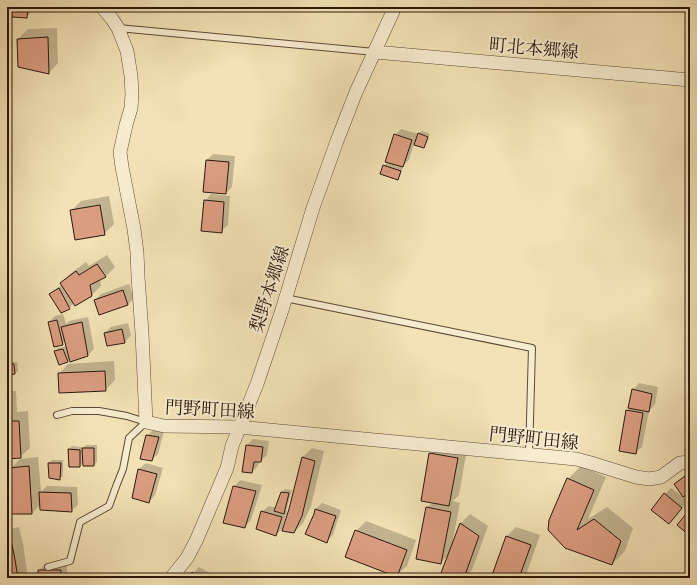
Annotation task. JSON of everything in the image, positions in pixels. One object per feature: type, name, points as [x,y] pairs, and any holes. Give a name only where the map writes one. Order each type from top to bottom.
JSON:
[{"type":"street","name":"門野町田線","points":[[102,7],[118,28],[127,51],[132,94],[131,108],[120,152],[137,252],[146,422],[164,426],[239,427],[576,459],[591,462],[636,477],[649,479],[661,477],[680,463],[690,462]]},
{"type":"street","name":"梨野本郷線","points":[[170,578],[187,558],[196,541],[227,468],[232,446],[257,384],[313,208],[356,92],[395,7]]},
{"type":"street","name":"町北本郷線","points":[[375,52],[690,80]]},
{"type":"lane","points":[[118,28],[375,52]]},
{"type":"lane","points":[[285,298],[532,348],[529,455]]},
{"type":"lane","points":[[48,568],[70,561],[80,522],[109,506],[123,469],[129,438],[146,422],[127,416],[99,411],[72,411],[57,415]]},
{"type":"building","points":[[11,7],[28,7],[27,18],[12,17]]},
{"type":"building","points":[[48,37],[49,74],[18,67],[17,39]]},
{"type":"building","points":[[418,133],[428,137],[424,148],[414,145]]},
{"type":"building","points":[[394,134],[412,140],[403,167],[385,162]]},
{"type":"building","points":[[206,160],[229,162],[226,194],[203,192]]},
{"type":"building","points":[[383,165],[401,171],[398,180],[380,174]]},
{"type":"building","points":[[204,200],[224,202],[222,233],[201,231]]},
{"type":"building","points":[[100,205],[105,235],[75,240],[70,210]]},
{"type":"building","points":[[97,264],[106,277],[90,285],[92,296],[75,306],[60,283],[76,271],[79,275]]},
{"type":"building","points":[[59,288],[70,309],[61,313],[49,294]]},
{"type":"building","points":[[123,290],[128,305],[99,315],[94,300]]},
{"type":"building","points":[[57,320],[63,345],[54,347],[48,322]]},
{"type":"building","points":[[82,322],[88,356],[70,362],[61,327]]},
{"type":"building","points":[[122,329],[125,343],[107,346],[104,333]]},
{"type":"building","points":[[63,349],[68,362],[59,365],[54,351]]},
{"type":"building","points":[[7,364],[14,364],[15,374],[7,375]]},
{"type":"building","points":[[105,371],[106,391],[59,393],[58,373]]},
{"type":"building","points":[[632,389],[652,394],[649,412],[628,408]]},
{"type":"building","points":[[7,397],[10,397],[11,418],[7,418]]},
{"type":"building","points":[[626,410],[643,413],[636,454],[619,451]]},
{"type":"building","points":[[7,421],[19,421],[21,458],[7,459]]},
{"type":"building","points":[[146,435],[159,437],[152,461],[140,459]]},
{"type":"building","points":[[246,445],[263,447],[261,462],[254,462],[252,473],[242,472]]},
{"type":"building","points":[[82,448],[94,448],[94,466],[83,466]]},
{"type":"building","points":[[68,449],[80,450],[80,467],[69,467]]},
{"type":"building","points":[[429,453],[458,458],[449,506],[421,501]]},
{"type":"building","points":[[302,457],[315,461],[302,516],[294,533],[282,531],[289,509]]},
{"type":"building","points":[[48,463],[61,463],[60,480],[49,478]]},
{"type":"building","points":[[29,466],[32,514],[7,514],[7,476],[9,468]]},
{"type":"building","points":[[138,469],[157,474],[149,503],[132,498]]},
{"type":"building","points":[[688,474],[690,477],[690,492],[683,497],[674,484]]},
{"type":"building","points":[[567,478],[594,490],[577,530],[594,519],[621,541],[612,565],[565,548],[548,530],[549,520]]},
{"type":"building","points":[[233,486],[256,491],[245,528],[223,523]]},
{"type":"building","points":[[39,492],[71,493],[72,512],[40,510]]},
{"type":"building","points":[[281,492],[289,493],[284,514],[274,511]]},
{"type":"building","points":[[664,493],[682,508],[669,524],[651,510]]},
{"type":"building","points":[[426,507],[451,512],[441,564],[416,559]]},
{"type":"building","points":[[315,509],[336,516],[327,543],[305,534]]},
{"type":"building","points":[[690,509],[690,536],[677,525]]},
{"type":"building","points":[[261,511],[282,517],[276,536],[256,529]]},
{"type":"building","points":[[460,523],[479,536],[464,578],[454,578],[441,573]]},
{"type":"building","points":[[355,530],[407,550],[397,577],[345,557]]},
{"type":"building","points":[[10,536],[18,578],[7,578],[7,537]]},
{"type":"building","points":[[506,536],[531,545],[519,578],[491,578]]},
{"type":"building","points":[[38,570],[61,570],[61,578],[38,578]]},
{"type":"building","points":[[192,572],[201,578],[189,578]]}]
